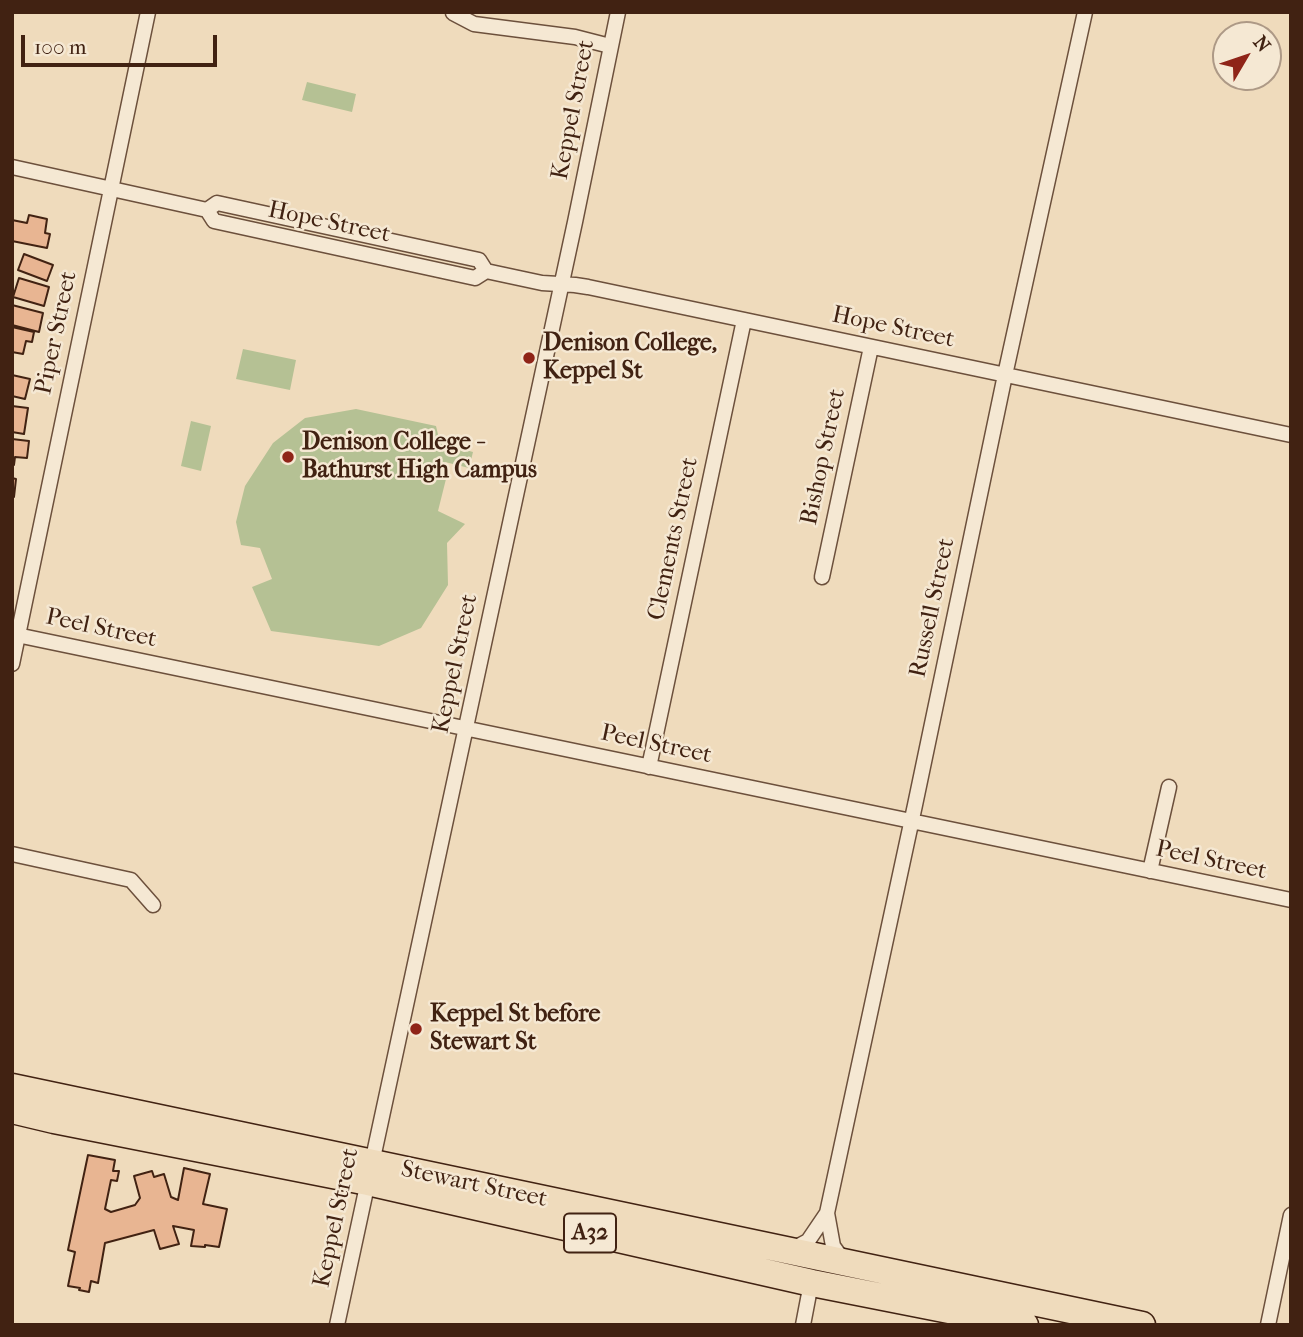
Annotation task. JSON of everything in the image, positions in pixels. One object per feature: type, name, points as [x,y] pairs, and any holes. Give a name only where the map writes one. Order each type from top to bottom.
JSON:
[{"type":"highway","name":"Stewart Street","points":[[12,1087],[812,1283],[1026,1325]]},
{"type":"highway","name":"Stewart Street","points":[[12,1110],[68,1123],[370,1173],[816,1256],[1142,1325]]},
{"type":"street","name":"Piper Street","points":[[12,664],[15,635],[148,12]]},
{"type":"street","name":"Keppel Street","points":[[337,1325],[618,12]]},
{"type":"street","name":"Russell Street","points":[[789,1251],[808,1241],[827,1213],[1085,12]]},
{"type":"street","points":[[453,13],[474,24],[575,37],[610,46]]},
{"type":"street","name":"Hope Street","points":[[12,167],[207,210],[214,221],[475,278],[486,271],[542,283],[575,285],[1291,435]]},
{"type":"street","name":"Clements Street","points":[[649,767],[744,320]]},
{"type":"street","name":"Bishop Street","points":[[822,577],[871,347]]},
{"type":"street","name":"Peel Street","points":[[15,635],[1291,900]]},
{"type":"street","points":[[1150,871],[1169,788]]},
{"type":"street","points":[[12,853],[131,880],[153,905]]},
{"type":"street","name":"Russell Street","points":[[827,1213],[833,1246],[845,1262]]},
{"type":"street","points":[[1268,1325],[1291,1215]]},
{"type":"street","points":[[803,1325],[816,1256]]},
{"type":"green space","points":[[307,82],[356,94],[352,112],[302,100]]},
{"type":"green space","points":[[243,349],[296,360],[290,390],[236,379]]},
{"type":"green space","points":[[356,409],[436,426],[440,443],[473,452],[469,468],[445,462],[448,471],[438,511],[465,524],[447,543],[448,585],[421,628],[379,646],[271,631],[252,587],[272,579],[260,548],[241,545],[236,522],[245,486],[273,443],[305,418]]},
{"type":"green space","points":[[191,421],[211,426],[201,471],[181,466]]},
{"type":"building","points":[[29,215],[47,219],[45,233],[50,234],[47,248],[12,241],[12,220],[27,223]]},
{"type":"building","points":[[24,254],[53,265],[47,281],[18,270]]},
{"type":"building","points":[[19,278],[49,287],[44,306],[13,297]]},
{"type":"building","points":[[12,305],[43,313],[39,332],[12,325]]},
{"type":"building","points":[[12,327],[34,332],[32,342],[26,341],[23,354],[12,352]]},
{"type":"building","points":[[12,375],[30,379],[25,399],[12,396]]},
{"type":"building","points":[[12,406],[28,408],[24,434],[12,432]]},
{"type":"building","points":[[12,439],[29,441],[27,458],[15,457],[14,465],[12,465]]},
{"type":"building","points":[[12,478],[16,479],[14,497],[12,497]]},
{"type":"building","points":[[88,1155],[115,1160],[113,1171],[119,1171],[117,1181],[111,1180],[105,1209],[111,1212],[135,1205],[140,1198],[134,1176],[152,1171],[154,1177],[164,1174],[171,1197],[178,1200],[184,1168],[210,1174],[203,1204],[227,1209],[219,1247],[191,1246],[194,1230],[173,1226],[179,1244],[160,1249],[154,1230],[105,1243],[98,1283],[91,1281],[89,1292],[68,1286],[75,1252],[68,1250]]},
{"type":"place","name":"Denison College, Keppel St","points":[[529,358]]},
{"type":"place","name":"Denison College - Bathurst High Campus","points":[[288,457]]},
{"type":"place","name":"Keppel St before Stewart St","points":[[416,1029]]}]
